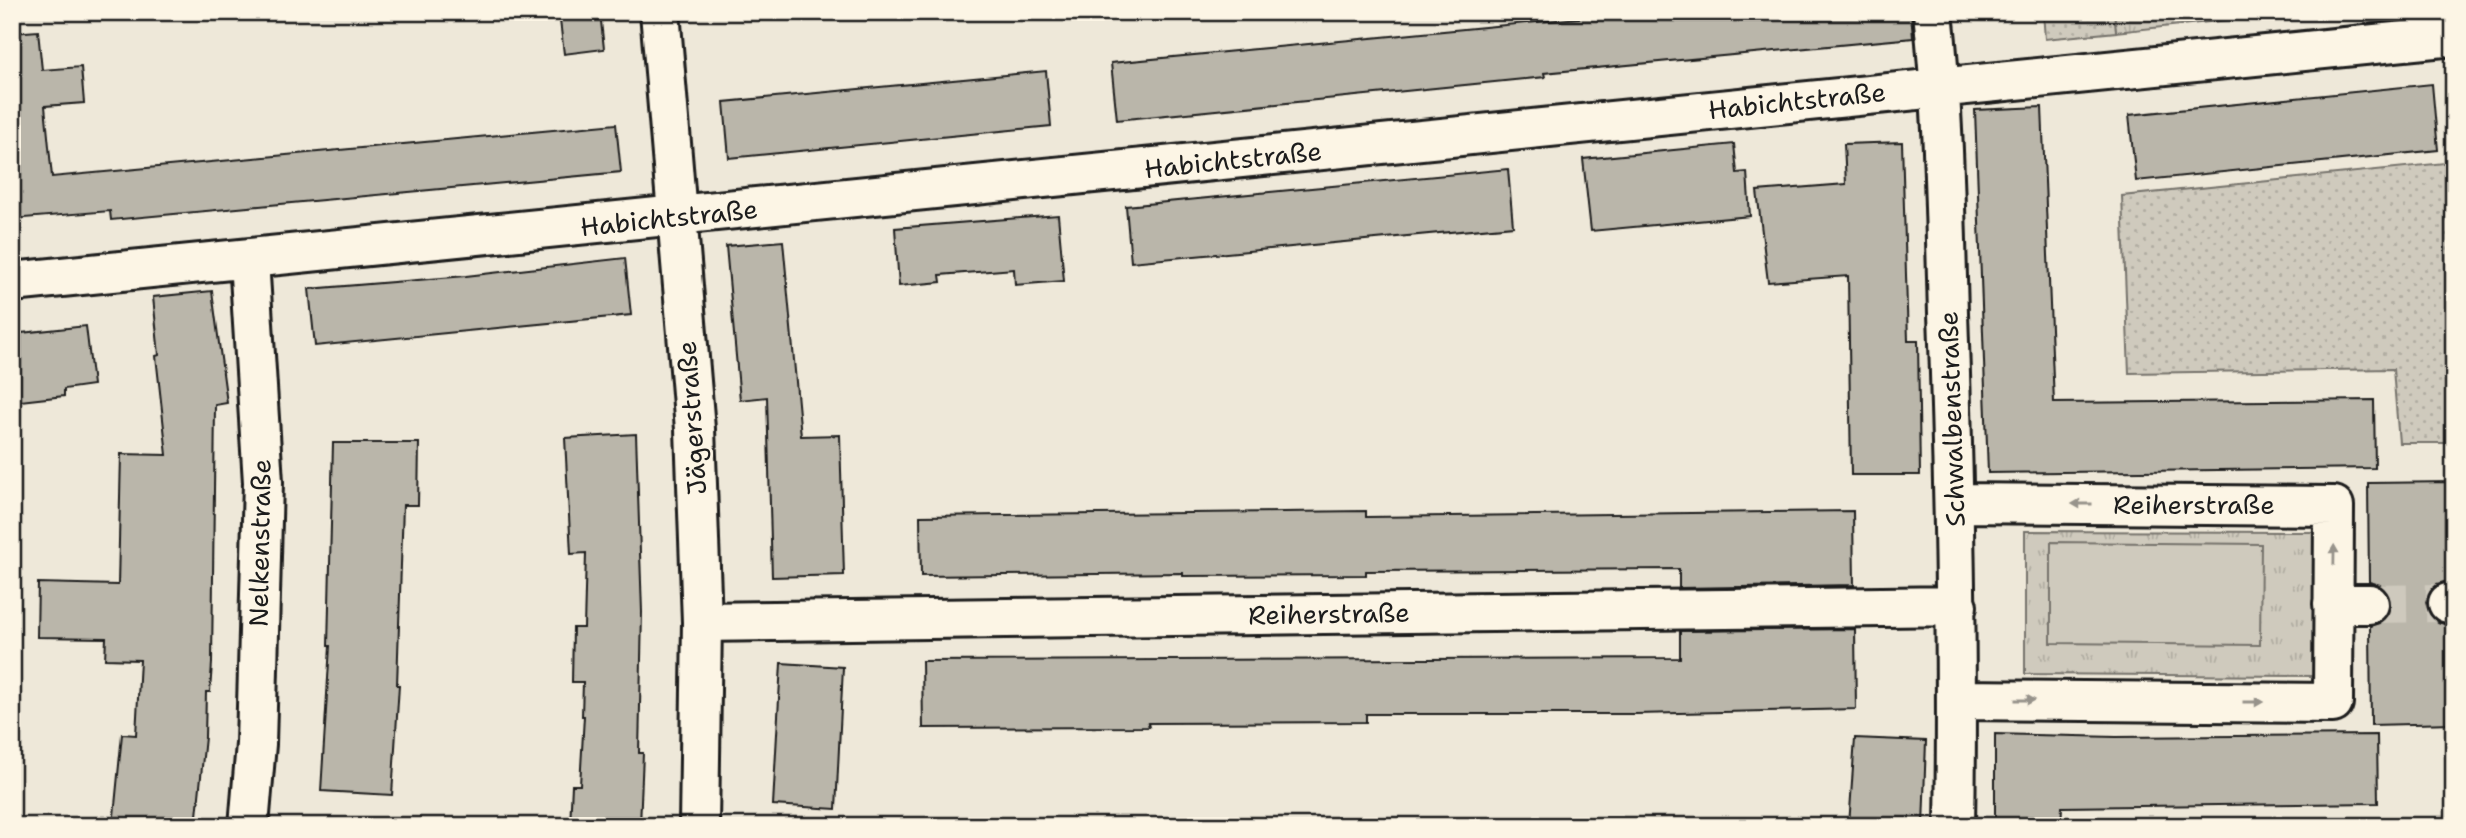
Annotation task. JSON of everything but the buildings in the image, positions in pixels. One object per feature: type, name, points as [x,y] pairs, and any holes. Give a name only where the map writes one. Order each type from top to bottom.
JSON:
[{"type":"street","name":"Jägerstraße","points":[[660,12],[695,429],[702,622],[699,826]]},
{"type":"street","name":"Schwalbenstraße","points":[[1933,12],[1941,86],[1955,503],[1955,826]]},
{"type":"street","name":"Habichtstraße","points":[[12,282],[676,218],[1941,86],[2454,36]]},
{"type":"street","name":"Nelkenstraße","points":[[249,260],[263,482],[256,744],[249,826]]},
{"type":"street","name":"Reiherstraße","points":[[1955,503],[2334,506],[2351,604],[2333,703],[1957,700]]},
{"type":"street","name":"Reiherstraße","points":[[702,622],[1956,606]]},
{"type":"green space","points":[[2043,12],[2114,12],[2116,32],[2045,39]]},
{"type":"green space","points":[[2155,12],[2303,12],[2116,32],[2114,17]]},
{"type":"green space","points":[[2454,162],[2454,443],[2399,443],[2393,369],[2129,373],[2122,196]]},
{"type":"green space","points":[[2025,531],[2314,532],[2313,676],[2025,674]]},
{"type":"green space","points":[[2051,542],[2261,544],[2260,645],[2051,643]]},
{"type":"tunnel","points":[[2369,604],[2448,603]]}]
